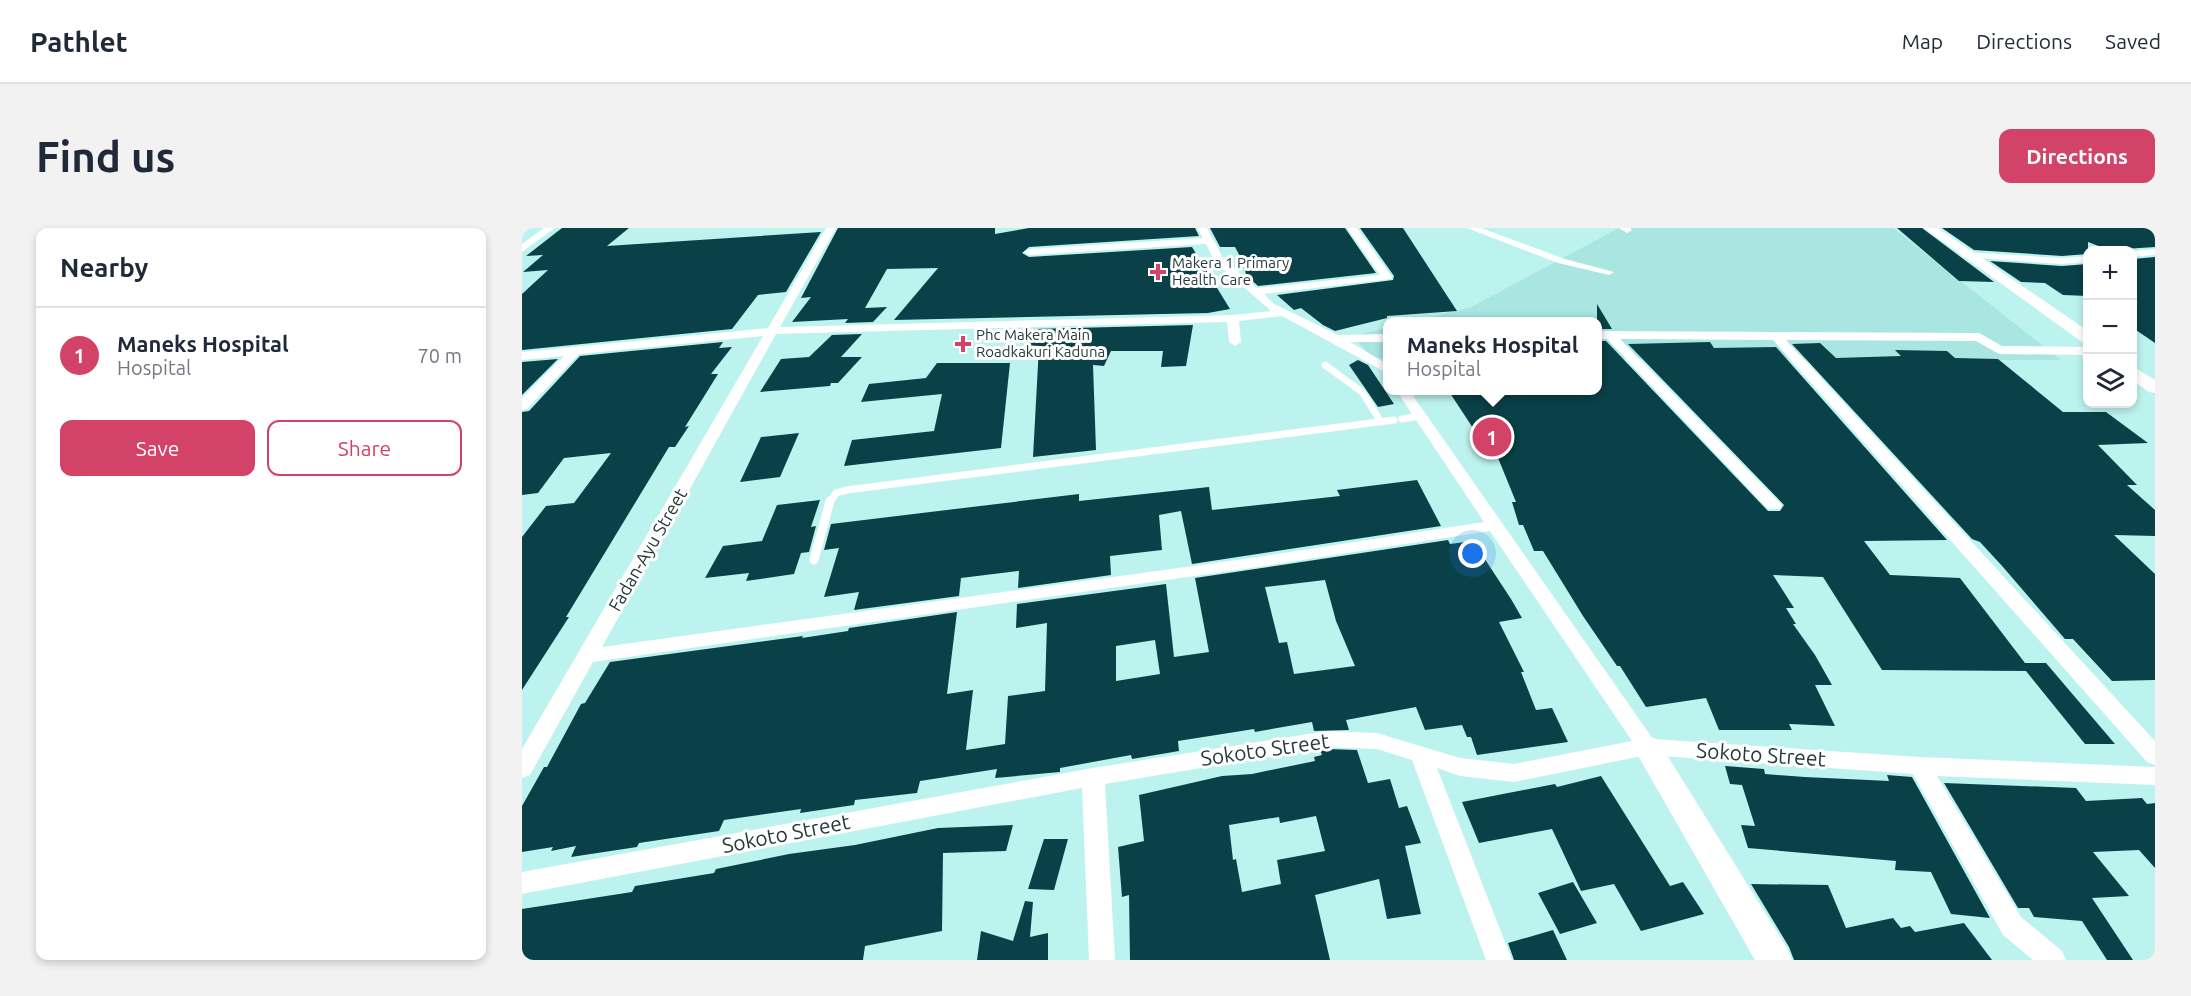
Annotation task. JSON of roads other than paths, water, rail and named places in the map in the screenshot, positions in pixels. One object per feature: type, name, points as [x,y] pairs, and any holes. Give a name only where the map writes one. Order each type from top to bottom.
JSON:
[{"type":"main road","points":[[1930,228],[2083,336]]},
{"type":"main road","points":[[2137,374],[2155,388]]},
{"type":"main road","points":[[1647,747],[1774,960]]},
{"type":"street","points":[[522,249],[550,228]]},
{"type":"street","name":"Fadan-Ayu Street","points":[[522,769],[831,228]]},
{"type":"street","points":[[1202,228],[1219,260],[1281,313],[1336,339],[1383,367]]},
{"type":"street","points":[[1255,292],[1387,277],[1352,228]]},
{"type":"street","points":[[1472,228],[1562,261],[1609,272]]},
{"type":"street","points":[[1029,252],[1207,241]]},
{"type":"street","points":[[2137,254],[2155,252]]},
{"type":"street","points":[[1966,255],[2062,261],[2083,259]]},
{"type":"street","points":[[522,356],[774,331],[1233,318],[1281,313]]},
{"type":"street","points":[[1233,318],[1235,342]]},
{"type":"street","points":[[1603,335],[1979,337],[1999,350],[2083,351]]},
{"type":"street","points":[[1603,335],[1774,506]]},
{"type":"street","points":[[1778,337],[2155,756]]},
{"type":"street","points":[[1336,339],[1383,338]]},
{"type":"street","points":[[522,406],[574,352]]},
{"type":"street","points":[[1405,395],[1647,747]]},
{"type":"street","points":[[586,656],[1244,564],[1495,525]]},
{"type":"street","name":"Sokoto Street","points":[[522,883],[1093,777],[1327,739],[1377,741],[1460,767],[1514,773],[1647,747],[1920,766],[2155,776]]},
{"type":"street","points":[[1421,756],[1499,960]]},
{"type":"street","points":[[1920,766],[2012,926],[2053,960]]},
{"type":"street","points":[[1093,777],[1102,960]]},
{"type":"lane","points":[[1325,365],[1362,392],[1381,422]]},
{"type":"lane","points":[[814,560],[831,498],[836,493],[847,490],[1420,416]]},
{"type":"place","name":"Makera 1 Primary Health Care","points":[[1158,272]]},
{"type":"place","name":"Phc Makera Main Roadkakuri Kaduna","points":[[963,344]]},
{"type":"place","name":"Maneks Hospital","points":[[1492,437]]}]
